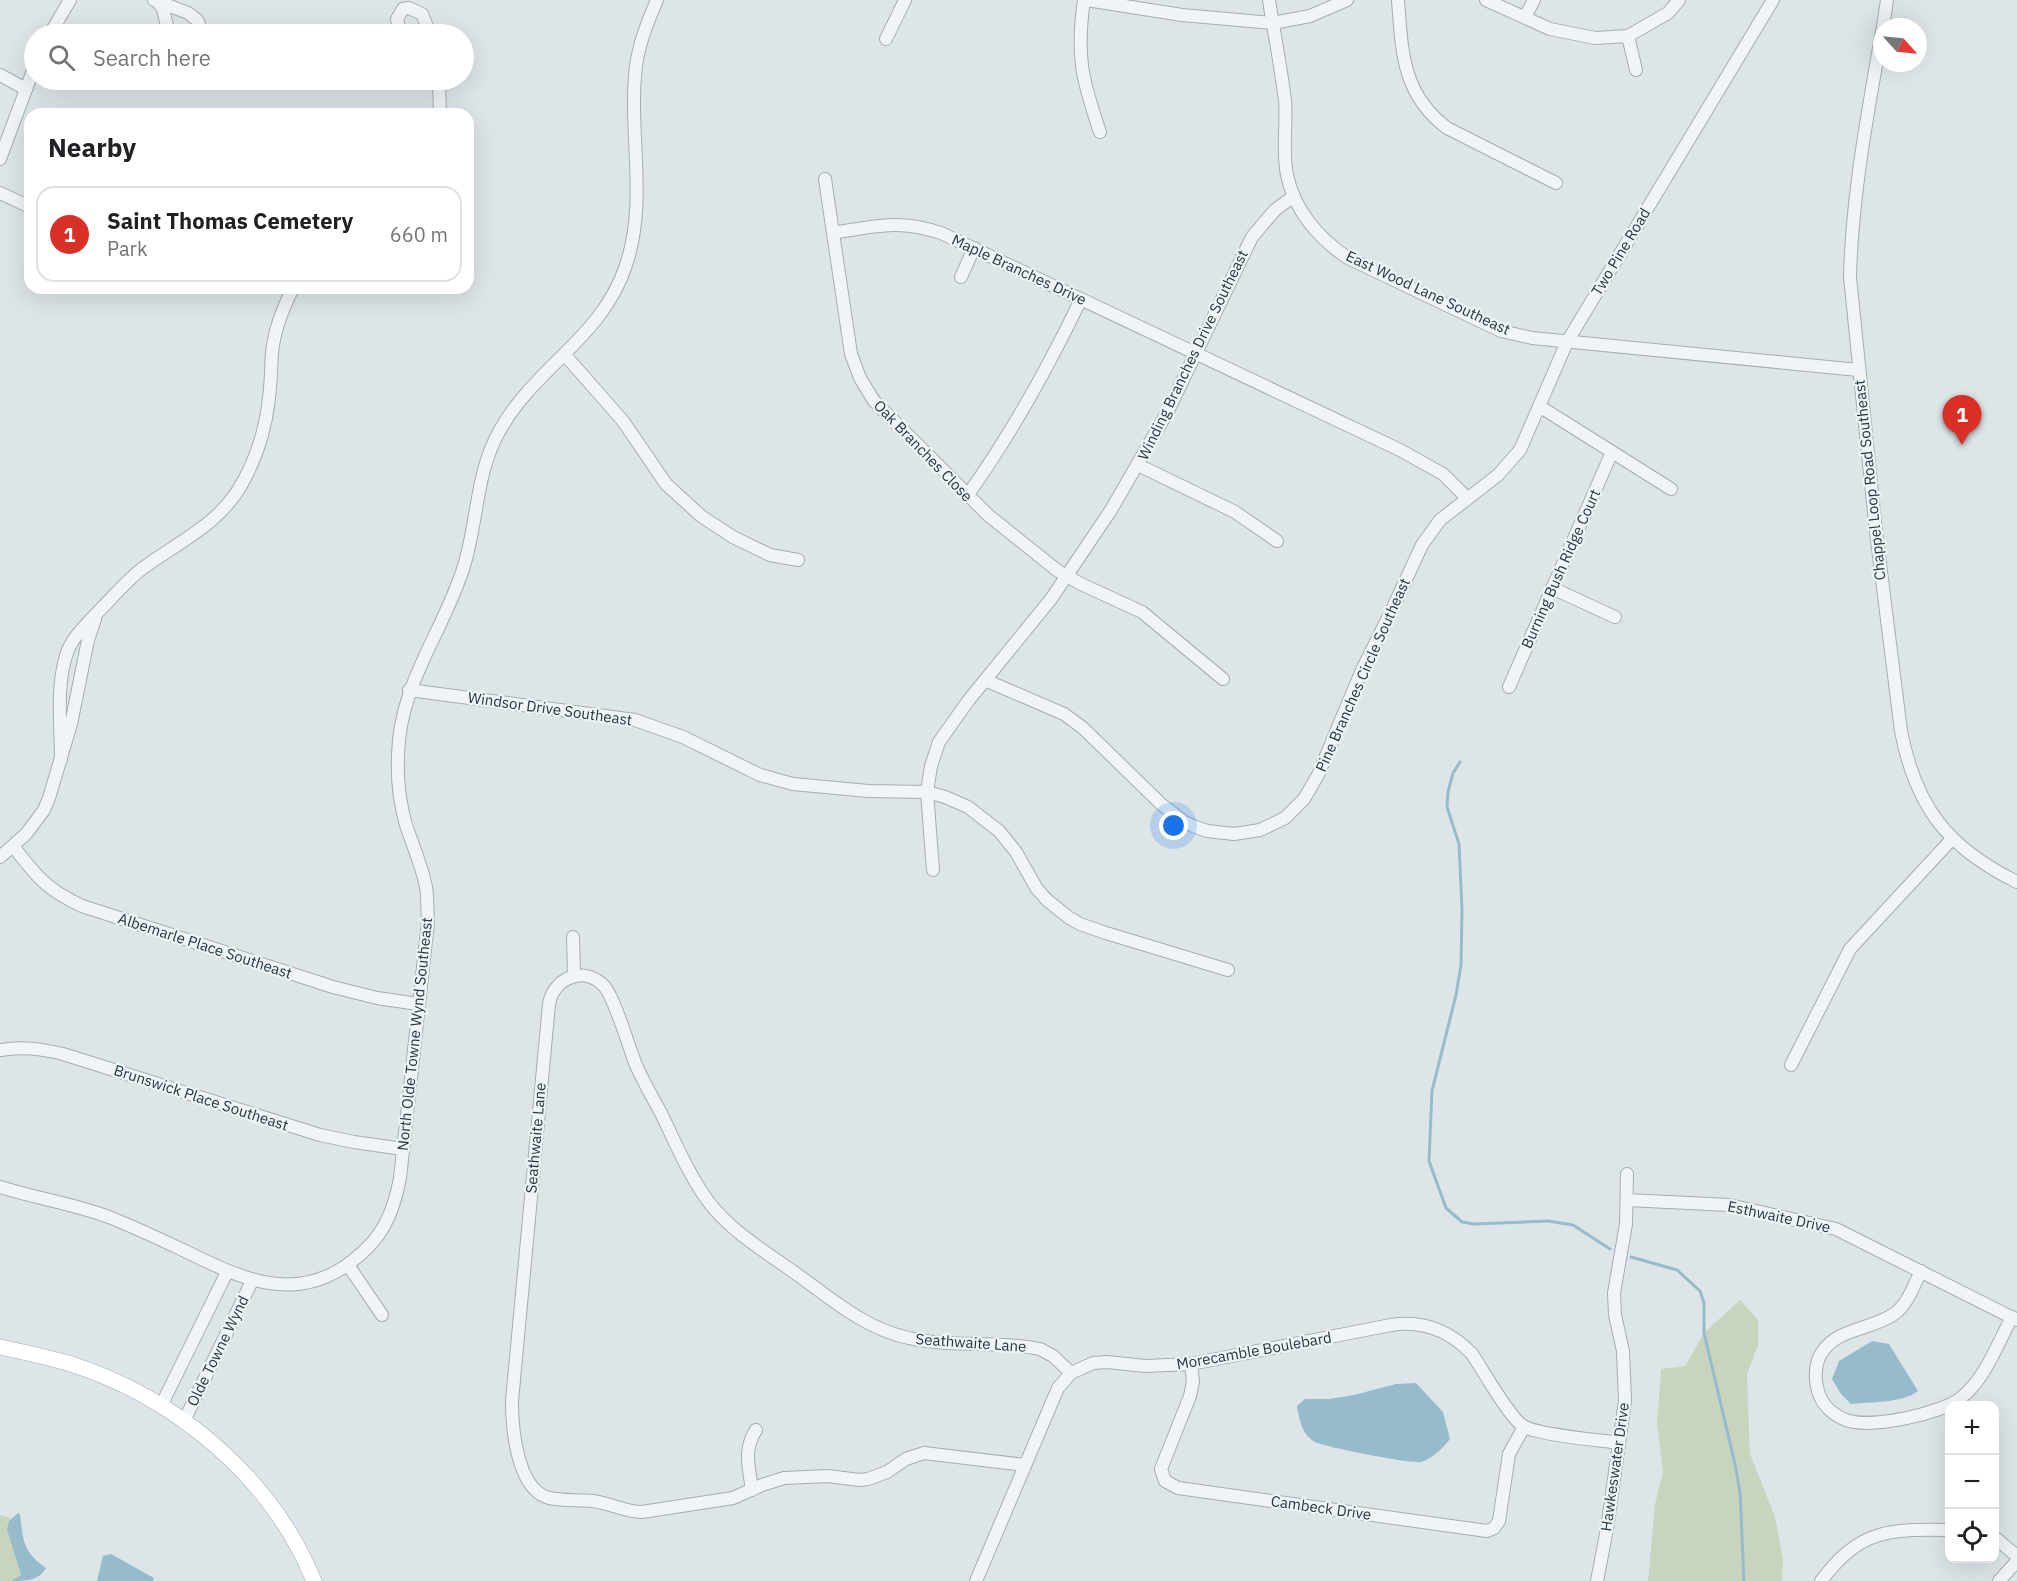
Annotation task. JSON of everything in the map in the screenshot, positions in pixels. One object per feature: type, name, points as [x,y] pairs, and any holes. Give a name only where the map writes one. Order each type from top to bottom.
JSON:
[{"type":"main road","points":[[0,1347],[72,1365],[128,1388],[184,1421],[242,1469],[279,1517],[300,1551],[314,1581]]},
{"type":"street","points":[[56,24],[70,0]]},
{"type":"street","name":"North Olde Towne Wynd Southeast","points":[[0,1187],[73,1205],[112,1218],[227,1272],[252,1281],[280,1285],[322,1279],[348,1265],[370,1246],[387,1222],[396,1197],[403,1149],[428,922],[426,891],[405,822],[398,771],[400,727],[409,690],[446,612],[463,569],[483,471],[493,444],[517,403],[595,324],[621,279],[631,250],[637,208],[636,68],[642,38],[657,0]]},
{"type":"street","points":[[886,39],[905,0]]},
{"type":"street","points":[[1100,132],[1086,89],[1080,59],[1079,32],[1085,0],[1182,15],[1273,23],[1310,16],[1347,0]]},
{"type":"street","name":"East Wood Lane Southeast","points":[[1269,0],[1285,102],[1287,174],[1294,196],[1314,231],[1331,248],[1502,331],[1532,338],[1858,370]]},
{"type":"street","points":[[1398,0],[1402,55],[1409,79],[1432,116],[1447,128],[1556,183]]},
{"type":"street","points":[[1486,0],[1550,29],[1595,38],[1628,36],[1668,13],[1679,0]]},
{"type":"street","points":[[1525,18],[1534,0]]},
{"type":"street","name":"Two Pine Road","points":[[1467,498],[1498,476],[1513,460],[1567,342],[1773,0]]},
{"type":"street","name":"Chappel Loop Road Southeast","points":[[1884,18],[1887,0]]},
{"type":"street","points":[[156,1],[164,9],[167,24]]},
{"type":"street","points":[[156,1],[193,16],[199,24]]},
{"type":"street","points":[[398,24],[397,19],[403,9],[410,8],[422,14],[426,24]]},
{"type":"street","points":[[1628,36],[1636,70]]},
{"type":"street","name":"Chappel Loop Road Southeast","points":[[1876,72],[1851,237],[1852,307],[1887,630],[1906,756],[1924,801],[1952,839],[1985,865],[2017,882]]},
{"type":"street","points":[[0,75],[24,88]]},
{"type":"street","points":[[0,159],[26,90]]},
{"type":"street","points":[[439,90],[440,108]]},
{"type":"street","name":"Oak Branches Close","points":[[825,179],[851,354],[860,378],[874,401],[967,496],[1047,564],[1066,577],[1142,612],[1223,680]]},
{"type":"street","points":[[0,193],[24,204]]},
{"type":"street","name":"Winding Branches Drive Southeast","points":[[933,870],[927,792],[931,766],[939,742],[1066,577],[1138,465],[1196,354],[1252,237],[1275,210],[1294,196]]},
{"type":"street","name":"Maple Branches Drive","points":[[833,233],[887,224],[914,225],[941,233],[1196,354]]},
{"type":"street","points":[[961,277],[974,248]]},
{"type":"street","points":[[61,760],[61,700],[65,661],[74,638],[137,573],[212,521],[230,502],[244,481],[258,450],[263,432],[269,400],[274,338],[291,294]]},
{"type":"street","points":[[967,496],[1023,412],[1057,351],[1082,299]]},
{"type":"street","points":[[1196,354],[1416,458],[1443,474],[1467,498]]},
{"type":"street","points":[[565,355],[623,421],[666,484],[701,516],[733,537],[770,555],[798,560]]},
{"type":"street","points":[[1539,406],[1671,489]]},
{"type":"street","name":"Burning Bush Ridge Court","points":[[1509,687],[1612,452]]},
{"type":"street","points":[[1138,465],[1228,508],[1277,541]]},
{"type":"street","name":"Pine Branches Circle Southeast","points":[[985,680],[1064,714],[1083,728],[1161,804],[1183,821],[1221,834],[1260,830],[1285,818],[1304,799],[1312,787],[1337,734],[1362,670],[1414,560],[1440,520],[1467,498]]},
{"type":"street","points":[[1552,588],[1615,617]]},
{"type":"street","points":[[0,857],[31,829],[44,810],[54,787],[79,691],[88,639],[98,612]]},
{"type":"street","name":"Windsor Drive Southeast","points":[[409,690],[635,720],[682,737],[746,770],[793,784],[868,791],[927,792],[968,807],[990,822],[1012,847],[1037,889],[1068,917],[1106,933],[1228,970]]},
{"type":"street","points":[[1791,1065],[1850,949],[1952,839]]},
{"type":"street","name":"Albemarle Place Southeast","points":[[13,846],[43,883],[61,896],[82,906],[333,987],[377,998],[418,1004]]},
{"type":"street","points":[[573,937],[574,976]]},
{"type":"street","name":"Seathwaite Lane","points":[[1025,1465],[924,1453],[906,1459],[878,1477],[859,1480],[828,1476],[791,1478],[773,1481],[733,1498],[634,1512],[594,1501],[562,1500],[544,1496],[530,1485],[522,1468],[513,1423],[512,1401],[549,1004],[553,990],[560,982],[574,976],[590,977],[608,991],[643,1080],[693,1175],[718,1213],[744,1236],[848,1311],[889,1333],[935,1342],[1040,1349],[1053,1356],[1071,1373]]},
{"type":"street","name":"Brunswick Place Southeast","points":[[0,1050],[17,1047],[33,1048],[63,1054],[320,1135],[403,1149]]},
{"type":"street","name":"Hawkeswater Drive","points":[[1597,1581],[1607,1530],[1625,1401],[1624,1362],[1615,1315],[1614,1293],[1624,1234],[1627,1174]]},
{"type":"street","name":"Esthwaite Drive","points":[[1627,1200],[1722,1204],[1798,1219],[1843,1232],[2014,1319]]},
{"type":"street","points":[[348,1265],[382,1315]]},
{"type":"street","points":[[1921,1271],[1906,1300],[1894,1314],[1835,1339],[1822,1352],[1816,1369],[1817,1386],[1823,1403],[1836,1415],[1854,1422],[1890,1421],[1950,1405],[1959,1400],[1975,1384],[2014,1319]]},
{"type":"street","name":"Olde Towne Wynd","points":[[161,1406],[227,1272]]},
{"type":"street","name":"Olde Towne Wynd","points":[[184,1421],[252,1281]]},
{"type":"street","name":"Morecamble Boulebard","points":[[1071,1373],[1100,1362],[1145,1366],[1191,1364],[1391,1325],[1414,1323],[1447,1334],[1464,1346],[1472,1354],[1510,1413],[1524,1427]]},
{"type":"street","name":"Cambeck Drive","points":[[1191,1364],[1193,1382],[1190,1396],[1161,1468],[1165,1481],[1178,1488],[1487,1531],[1494,1528],[1499,1521],[1509,1454],[1524,1427]]},
{"type":"street","points":[[976,1581],[1059,1388],[1071,1373]]},
{"type":"street","points":[[1524,1427],[1619,1443]]},
{"type":"street","points":[[752,1490],[747,1452],[748,1444],[756,1430]]},
{"type":"street","points":[[1821,1581],[1841,1557],[1872,1536],[1903,1530],[1945,1530]]},
{"type":"street","points":[[1999,1540],[2017,1556]]},
{"type":"street","points":[[1999,1581],[2017,1561]]},
{"type":"green space","points":[[1740,1300],[1758,1320],[1758,1345],[1747,1374],[1750,1454],[1775,1517],[1783,1559],[1782,1581],[1648,1581],[1655,1504],[1663,1472],[1657,1424],[1661,1369],[1685,1366],[1704,1333]]},
{"type":"green space","points":[[0,1515],[11,1518],[9,1521],[20,1577],[11,1581],[0,1581]]},
{"type":"water","points":[[1872,1341],[1889,1344],[1918,1391],[1895,1400],[1851,1404],[1841,1394],[1832,1379],[1839,1361]]},
{"type":"water","points":[[1416,1383],[1443,1412],[1450,1439],[1437,1453],[1425,1461],[1414,1462],[1322,1444],[1311,1439],[1302,1426],[1297,1406],[1305,1399],[1329,1399],[1396,1384]]},
{"type":"water","points":[[18,1513],[28,1551],[46,1568],[36,1578],[11,1581],[21,1575],[7,1529],[9,1521]]},
{"type":"water","points":[[111,1554],[154,1578],[153,1581],[97,1581],[103,1556]]},
{"type":"waterway","points":[[1460,762],[1453,773],[1447,807],[1459,844],[1462,910],[1461,965],[1456,995],[1432,1091],[1429,1161],[1446,1208],[1462,1222],[1474,1224],[1548,1221],[1573,1225],[1610,1249]]},
{"type":"waterway","points":[[1631,1257],[1677,1270],[1700,1291],[1704,1303],[1704,1333],[1740,1492],[1744,1581]]},
{"type":"place","name":"Saint Thomas Cemetery","points":[[1962,445]]}]
